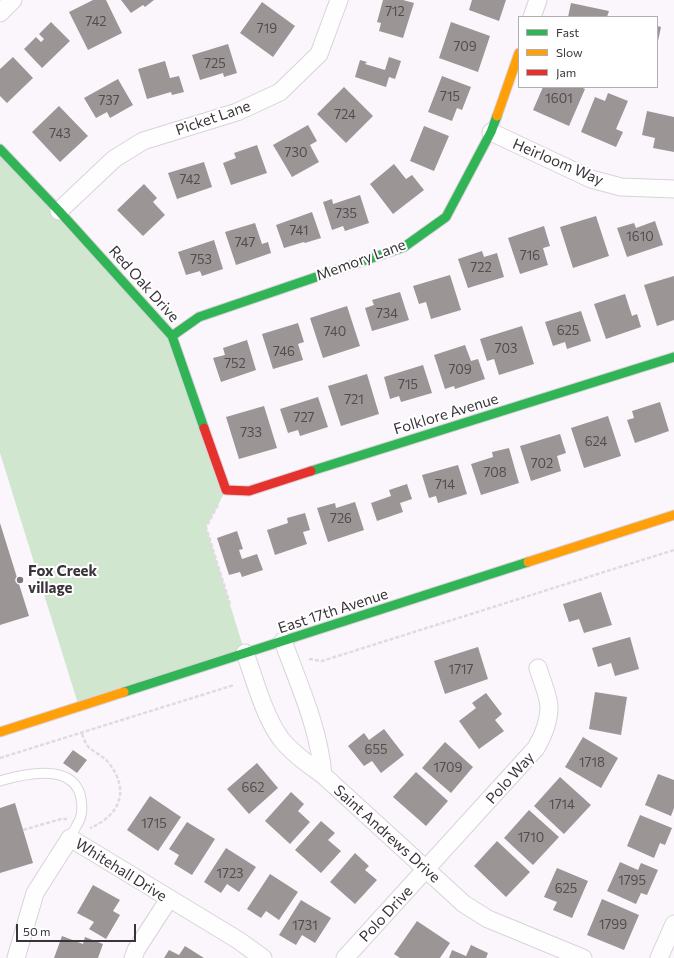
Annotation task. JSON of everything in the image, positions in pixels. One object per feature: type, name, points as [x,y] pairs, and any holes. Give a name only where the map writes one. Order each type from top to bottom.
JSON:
[{"type":"street","points":[[0,13],[13,0]]},
{"type":"street","name":"Picket Lane","points":[[59,211],[114,159],[143,141],[237,112],[280,92],[319,54],[339,0]]},
{"type":"street","points":[[532,16],[538,0]]},
{"type":"street","name":"Memory Lane","points":[[172,336],[199,317],[404,247],[446,217],[491,132],[518,56]]},
{"type":"street","name":"Heirloom Way","points":[[491,132],[591,179],[621,188],[674,189]]},
{"type":"street","name":"Red Oak Drive","points":[[0,149],[59,211],[172,336],[226,490]]},
{"type":"street","name":"Folklore Avenue","points":[[226,490],[249,491],[674,357]]},
{"type":"street","name":"East 17th Avenue","points":[[0,732],[674,516]]},
{"type":"street","points":[[283,641],[320,749],[323,775]]},
{"type":"street","name":"Saint Andrews Drive","points":[[245,653],[268,718],[281,739],[298,757],[323,775],[464,904],[488,919],[583,958]]},
{"type":"street","name":"Polo Way","points":[[426,870],[532,754],[540,742],[546,724],[549,705],[538,668]]},
{"type":"street","name":"Whitehall Drive","points":[[16,958],[35,893],[70,830],[169,899],[238,940],[263,958]]},
{"type":"street","name":"Polo Drive","points":[[345,958],[426,870]]},
{"type":"street","points":[[133,958],[136,950],[169,899]]},
{"type":"street","points":[[659,958],[674,924]]},
{"type":"lane","points":[[0,781],[27,775],[48,773],[58,774],[69,779],[78,790],[82,809],[80,818],[70,830]]},
{"type":"path","points":[[220,501],[206,527],[230,604]]},
{"type":"path","points":[[309,659],[322,661],[674,550]]},
{"type":"path","points":[[0,758],[82,734],[234,685]]},
{"type":"path","points":[[82,734],[90,749],[98,753],[107,761],[118,779],[120,787],[120,798],[113,813],[97,825],[90,828]]},
{"type":"path","points":[[23,830],[61,819],[68,820],[70,830]]},
{"type":"green space","points":[[0,149],[172,336],[226,490],[206,527],[245,653],[79,707],[0,453]]},
{"type":"building","points":[[93,0],[106,0],[122,33],[88,50],[69,12]]},
{"type":"building","points":[[121,0],[154,0],[145,7],[143,5],[131,13]]},
{"type":"building","points":[[383,0],[403,0],[414,3],[403,38],[379,31],[381,23],[377,22]]},
{"type":"building","points":[[472,0],[506,0],[499,21],[469,10]]},
{"type":"building","points":[[262,2],[295,26],[273,57],[240,33]]},
{"type":"building","points":[[571,3],[609,11],[607,16],[568,16]]},
{"type":"building","points":[[51,22],[70,41],[42,68],[24,49],[36,37],[41,42],[44,39],[39,34]]},
{"type":"building","points":[[451,22],[490,36],[478,72],[439,58]]},
{"type":"building","points":[[658,26],[661,27],[658,41]]},
{"type":"building","points":[[228,44],[237,73],[224,77],[223,73],[200,80],[192,55]]},
{"type":"building","points":[[13,57],[33,78],[7,103],[0,96],[0,69]]},
{"type":"building","points":[[389,57],[401,61],[395,79],[389,77],[386,87],[355,77],[360,60],[367,62],[365,64],[385,70]]},
{"type":"building","points":[[165,61],[170,78],[179,76],[184,92],[172,95],[171,92],[147,99],[138,69]]},
{"type":"building","points":[[442,76],[471,87],[462,110],[457,108],[452,121],[428,112]]},
{"type":"building","points":[[118,79],[133,105],[110,118],[107,112],[96,118],[84,98]]},
{"type":"building","points":[[344,87],[373,116],[346,143],[317,114]]},
{"type":"building","points":[[543,88],[585,89],[569,126],[533,110]]},
{"type":"building","points":[[608,93],[628,101],[616,129],[623,132],[616,147],[581,132],[595,97],[605,101]]},
{"type":"building","points":[[59,106],[88,136],[60,162],[32,132]]},
{"type":"building","points":[[647,111],[674,117],[674,152],[653,148],[655,138],[642,135]]},
{"type":"building","points":[[308,125],[317,141],[310,145],[319,162],[292,177],[273,145]]},
{"type":"building","points":[[424,126],[449,136],[434,171],[410,161]]},
{"type":"building","points":[[257,145],[267,173],[231,185],[223,163],[236,158],[234,153]]},
{"type":"building","points":[[204,162],[212,187],[177,199],[168,173]]},
{"type":"building","points":[[394,164],[406,179],[412,175],[424,190],[393,214],[370,184]]},
{"type":"building","points":[[144,184],[157,198],[153,202],[165,215],[143,236],[117,210]]},
{"type":"building","points":[[360,195],[369,223],[345,231],[343,226],[332,230],[323,202],[332,199],[333,204]]},
{"type":"building","points":[[312,212],[321,238],[284,248],[276,225]]},
{"type":"building","points":[[596,216],[609,256],[573,268],[560,227]]},
{"type":"building","points":[[655,221],[663,245],[627,257],[617,228],[634,223],[636,228]]},
{"type":"building","points":[[255,223],[262,244],[268,242],[271,253],[236,265],[225,232]]},
{"type":"building","points":[[544,226],[550,246],[543,248],[548,265],[520,274],[508,238]]},
{"type":"building","points":[[214,240],[223,269],[202,276],[200,271],[186,275],[178,252]]},
{"type":"building","points":[[482,251],[484,257],[497,253],[504,277],[468,288],[458,259]]},
{"type":"building","points":[[450,275],[461,310],[431,319],[426,302],[419,304],[413,286]]},
{"type":"building","points":[[674,276],[674,320],[657,326],[644,285]]},
{"type":"building","points":[[400,292],[409,320],[372,331],[365,308],[374,305],[372,300]]},
{"type":"building","points":[[625,294],[632,316],[637,314],[641,327],[606,339],[594,304]]},
{"type":"building","points":[[347,306],[360,346],[323,358],[310,318]]},
{"type":"building","points":[[581,311],[591,341],[567,349],[565,342],[553,346],[545,322]]},
{"type":"building","points":[[298,323],[304,342],[298,344],[303,360],[273,369],[262,334]]},
{"type":"building","points":[[522,326],[534,364],[499,375],[494,359],[487,361],[480,339]]},
{"type":"building","points":[[247,340],[256,370],[221,382],[213,358],[225,355],[223,348]]},
{"type":"building","points":[[465,345],[471,361],[478,359],[485,379],[455,389],[454,386],[445,389],[434,355]]},
{"type":"building","points":[[423,365],[432,393],[401,402],[399,396],[390,399],[384,377]]},
{"type":"building","points":[[367,374],[379,414],[341,426],[328,386]]},
{"type":"building","points":[[318,397],[328,427],[300,436],[298,430],[288,433],[280,409]]},
{"type":"building","points":[[660,402],[669,431],[635,443],[627,420],[634,418],[632,411]]},
{"type":"building","points":[[264,406],[277,448],[239,459],[226,417]]},
{"type":"building","points":[[608,416],[621,456],[584,468],[571,428]]},
{"type":"building","points":[[560,434],[566,453],[557,456],[561,471],[531,481],[520,446]]},
{"type":"building","points":[[509,448],[519,483],[481,495],[471,464],[493,457],[492,452]]},
{"type":"building","points":[[458,465],[467,494],[438,503],[436,496],[429,498],[422,475]]},
{"type":"building","points":[[407,484],[412,499],[400,503],[403,512],[377,521],[371,503],[391,496],[389,490]]},
{"type":"building","points":[[355,502],[364,530],[328,542],[317,508],[335,503],[336,508]]},
{"type":"building","points":[[305,513],[310,530],[303,532],[307,544],[275,555],[267,530],[288,523],[287,518]]},
{"type":"building","points":[[0,523],[29,616],[0,625]]},
{"type":"building","points":[[237,531],[243,549],[239,550],[242,559],[257,554],[263,570],[242,577],[240,572],[229,575],[217,538]]},
{"type":"building","points":[[601,592],[612,625],[584,633],[579,619],[569,622],[563,604]]},
{"type":"building","points":[[630,637],[639,669],[615,676],[611,663],[598,667],[592,648]]},
{"type":"building","points":[[478,647],[488,679],[445,694],[434,661]]},
{"type":"building","points":[[595,692],[627,697],[621,735],[589,729]]},
{"type":"building","points":[[486,693],[502,714],[495,720],[504,731],[479,749],[459,721],[476,708],[472,703]]},
{"type":"building","points":[[384,729],[404,755],[381,773],[372,761],[364,766],[348,746],[364,733],[369,740]]},
{"type":"building","points":[[583,737],[618,758],[601,788],[565,767]]},
{"type":"building","points":[[445,742],[473,767],[451,793],[422,768]]},
{"type":"building","points":[[73,750],[87,760],[77,773],[63,763]]},
{"type":"building","points":[[257,763],[278,788],[249,814],[227,789]]},
{"type":"building","points":[[416,772],[448,801],[426,826],[393,797]]},
{"type":"building","points":[[658,774],[674,780],[674,808],[671,816],[645,805]]},
{"type":"building","points":[[560,777],[591,805],[564,834],[534,806]]},
{"type":"building","points":[[291,792],[304,804],[298,811],[310,822],[290,844],[265,821]]},
{"type":"building","points":[[150,796],[181,817],[158,851],[127,830]]},
{"type":"building","points":[[15,803],[33,863],[0,873],[0,808]]},
{"type":"building","points":[[529,810],[559,837],[533,865],[504,838]]},
{"type":"building","points":[[640,815],[672,828],[665,845],[660,843],[654,858],[627,846]]},
{"type":"building","points":[[321,821],[335,833],[328,840],[341,851],[321,873],[295,850]]},
{"type":"building","points":[[187,822],[215,839],[192,875],[174,864],[179,855],[169,849]]},
{"type":"building","points":[[497,841],[530,872],[506,897],[474,866]]},
{"type":"building","points":[[226,848],[256,867],[239,892],[227,884],[221,893],[204,882]]},
{"type":"building","points":[[355,853],[369,866],[365,870],[377,880],[355,904],[330,882]]},
{"type":"building","points":[[620,862],[638,870],[641,863],[658,870],[647,895],[641,893],[636,904],[607,891]]},
{"type":"building","points":[[557,868],[588,881],[572,918],[553,910],[557,902],[544,897]]},
{"type":"building","points":[[270,874],[298,892],[279,920],[266,911],[261,918],[247,909]]},
{"type":"building","points":[[93,885],[120,900],[113,911],[120,915],[106,939],[89,929],[94,922],[77,913]]},
{"type":"building","points":[[602,899],[639,915],[624,950],[587,935]]},
{"type":"building","points":[[301,900],[331,918],[315,943],[302,935],[296,945],[279,935]]},
{"type":"building","points":[[417,921],[450,943],[440,958],[400,958],[394,954]]},
{"type":"building","points":[[62,936],[83,944],[85,937],[103,944],[98,958],[54,958]]},
{"type":"building","points":[[471,945],[488,953],[486,958],[449,958],[452,950],[466,956]]},
{"type":"building","points":[[185,946],[204,958],[164,958],[169,950],[179,955]]},
{"type":"traffic: fast","points":[[172,336],[199,317],[404,247],[446,217],[491,132],[497,116]]},
{"type":"traffic: fast","points":[[0,149],[59,211],[172,336],[204,428]]},
{"type":"traffic: fast","points":[[311,471],[674,357]]},
{"type":"traffic: fast","points":[[124,692],[528,562]]},
{"type":"traffic: slow","points":[[497,116],[518,56]]},
{"type":"traffic: slow","points":[[528,562],[674,515]]},
{"type":"traffic: slow","points":[[0,732],[124,692]]},
{"type":"traffic: jam","points":[[204,428],[226,490],[249,491],[311,471]]},
{"type":"place","name":"Fox Creek village","points":[[20,580]]}]
